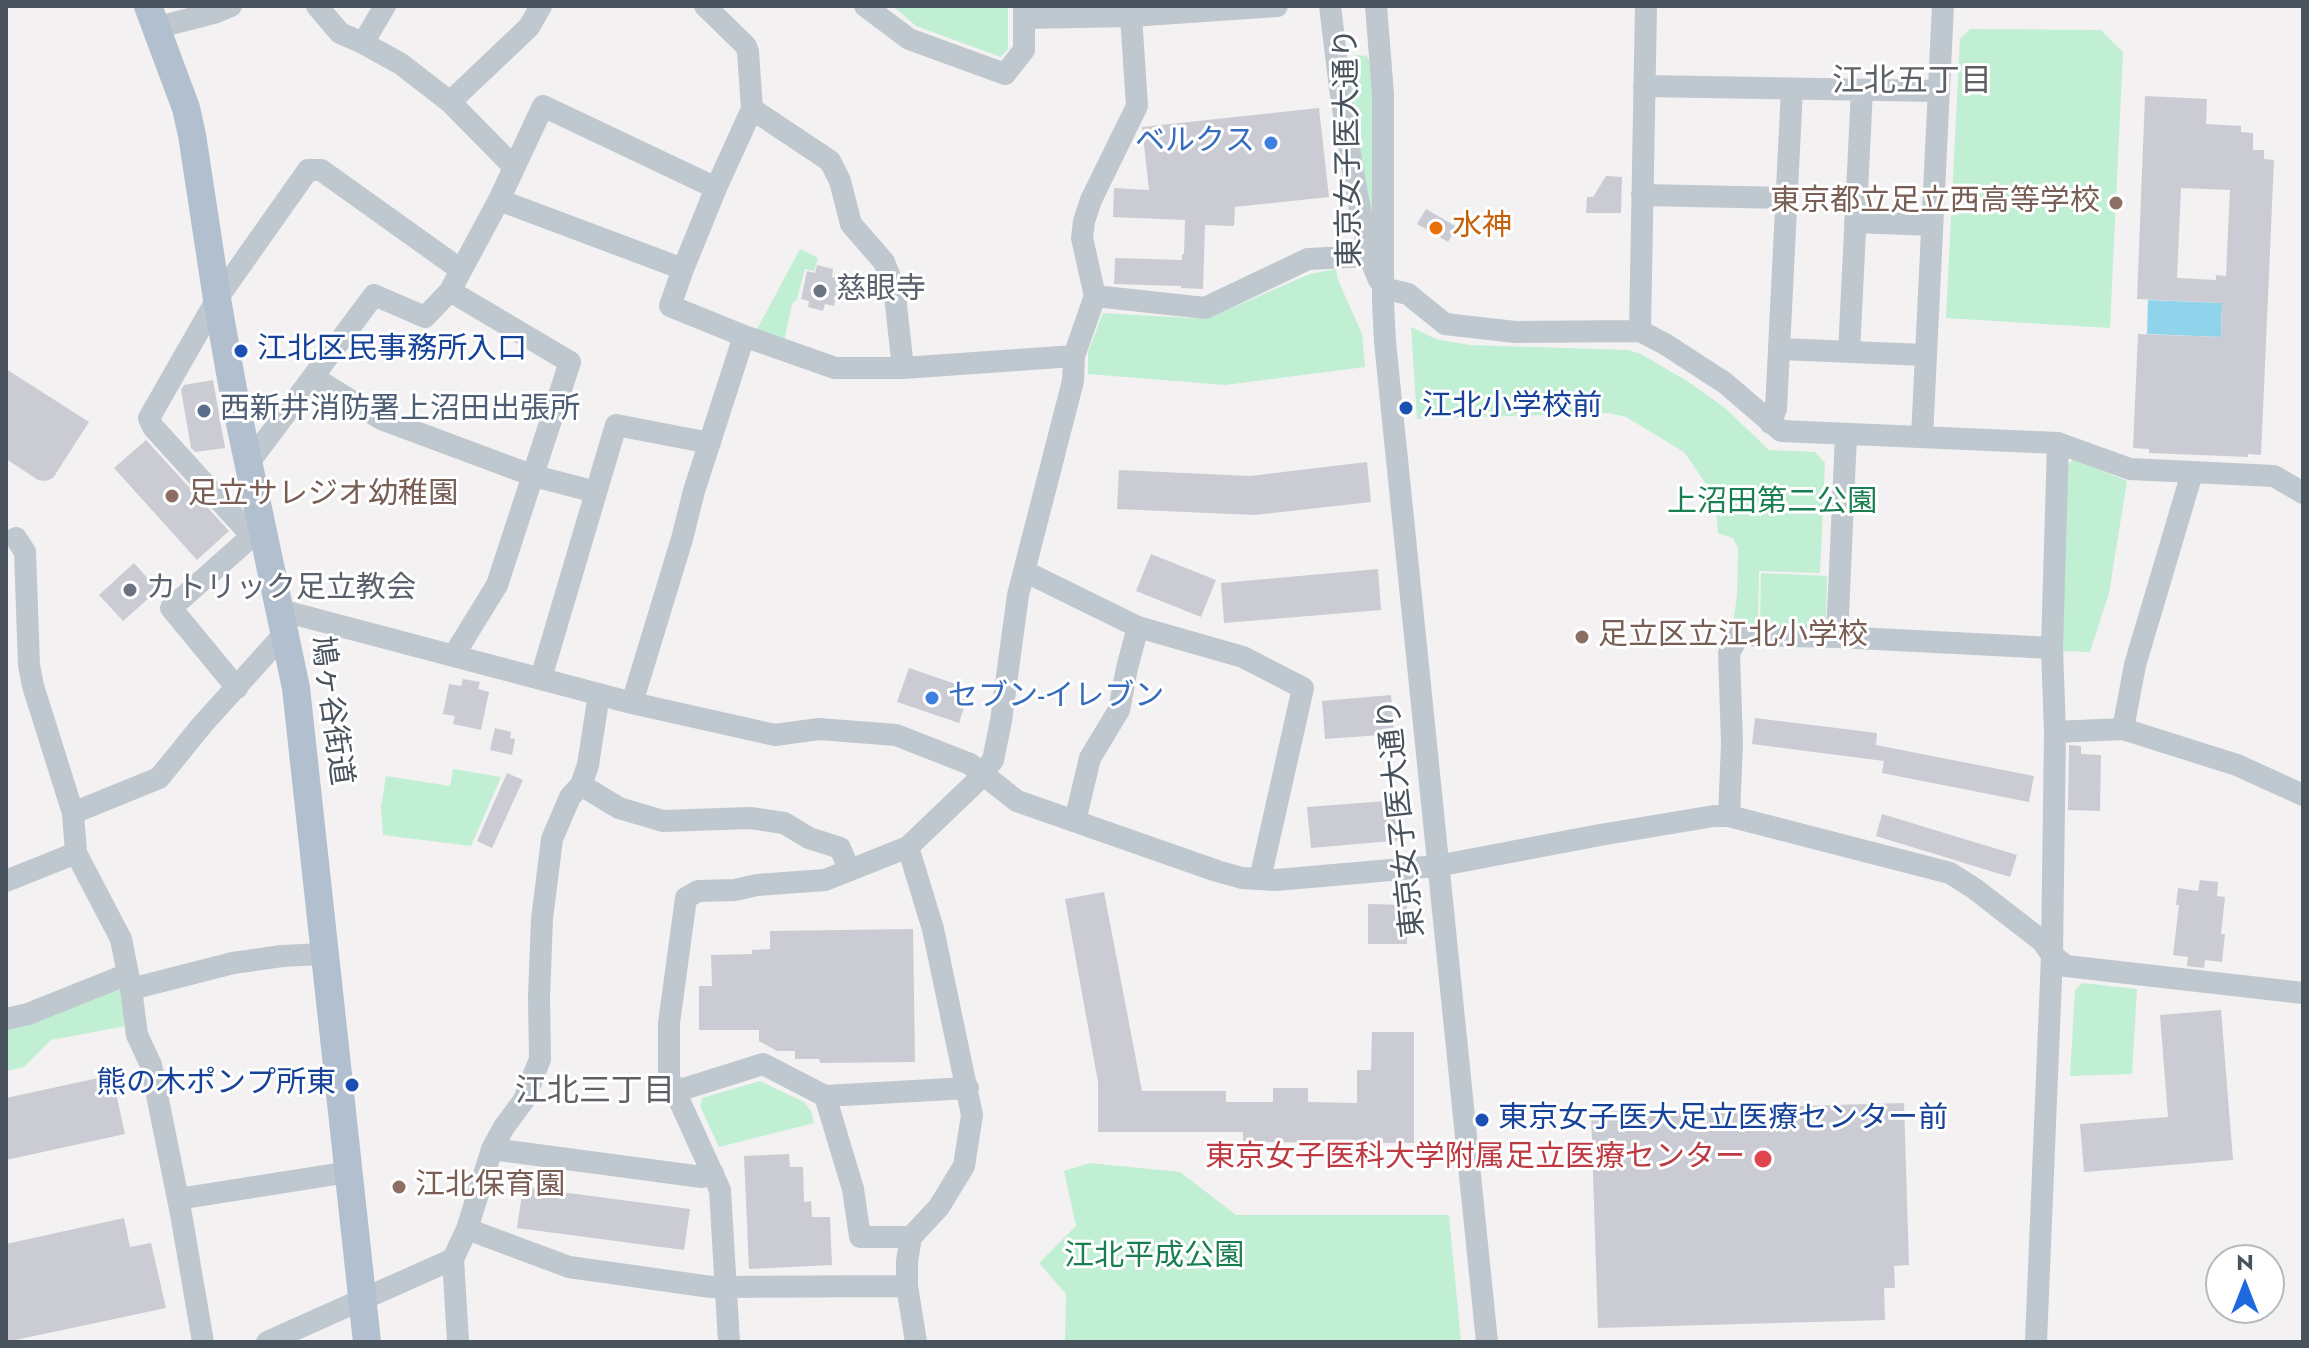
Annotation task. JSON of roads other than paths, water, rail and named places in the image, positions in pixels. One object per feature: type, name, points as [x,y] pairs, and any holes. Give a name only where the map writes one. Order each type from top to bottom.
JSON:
[{"type":"main road","name":"鳩ヶ谷街道","points":[[152,17],[186,108],[258,535],[283,621],[296,688],[367,1342]]},
{"type":"street","points":[[152,17],[217,12],[231,6]]},
{"type":"street","points":[[317,6],[340,33],[401,64],[450,102],[514,167]]},
{"type":"street","points":[[363,43],[385,6]]},
{"type":"street","points":[[450,102],[529,27],[541,6]]},
{"type":"street","points":[[705,6],[746,46],[752,109],[716,188],[670,306],[835,368],[903,368],[1074,356]]},
{"type":"street","points":[[865,6],[909,39],[1005,74],[1024,50],[1024,12],[1131,16],[1277,6]]},
{"type":"street","name":"東京女子医大通り","points":[[1330,6],[1340,88],[1369,256],[1383,288]]},
{"type":"street","name":"東京女子医大通り","points":[[1376,6],[1383,94],[1385,342],[1487,1342]]},
{"type":"street","points":[[1640,331],[1646,6]]},
{"type":"street","points":[[1922,437],[1943,6]]},
{"type":"street","points":[[729,1342],[720,1190],[669,1078],[669,1023],[686,898],[698,891],[825,880],[908,847],[984,773],[993,760],[1001,721],[1012,627],[1024,571],[1073,381],[1074,356],[1095,296],[1082,238],[1084,221],[1091,200],[1137,106],[1131,16]]},
{"type":"street","points":[[1644,86],[1938,91]]},
{"type":"street","points":[[1770,423],[1776,409],[1780,349],[1792,89]]},
{"type":"street","points":[[1849,352],[1862,90]]},
{"type":"street","points":[[248,464],[374,295],[425,317],[450,291],[499,200],[543,106],[716,188]]},
{"type":"street","points":[[752,109],[830,161],[840,181],[851,224],[884,262],[894,287],[903,368]]},
{"type":"street","points":[[237,688],[171,608],[258,535],[153,427],[149,418],[217,299],[308,170],[321,170],[461,270]]},
{"type":"street","points":[[1642,195],[1787,198]]},
{"type":"street","points":[[499,200],[683,269]]},
{"type":"street","points":[[1855,222],[1932,225]]},
{"type":"street","points":[[1095,296],[1205,308],[1308,259],[1369,256]]},
{"type":"street","points":[[1383,288],[1408,294],[1445,324],[1515,332],[1640,331],[1725,383],[1781,431],[2058,443],[2130,469],[2274,476],[2303,493]]},
{"type":"street","points":[[450,291],[570,362],[497,585],[454,655]]},
{"type":"street","points":[[632,703],[694,491],[744,336]]},
{"type":"street","points":[[1780,349],[1925,355]]},
{"type":"street","points":[[313,377],[381,419],[534,476],[596,492]]},
{"type":"street","points":[[541,678],[616,425],[710,443]]},
{"type":"street","points":[[1837,637],[1846,435]]},
{"type":"street","points":[[2022,1342],[2037,1342],[2052,955],[2055,732],[2052,648],[2058,443]]},
{"type":"street","points":[[2123,729],[2135,665],[2192,473]]},
{"type":"street","points":[[16,538],[25,552],[29,665],[73,813],[76,853],[121,939],[137,1035],[151,1065],[203,1342]]},
{"type":"street","points":[[1024,571],[1138,627],[1243,657],[1303,688],[1260,879]]},
{"type":"street","points":[[73,813],[159,778],[237,688],[283,621],[454,655],[632,703],[775,735],[819,729],[896,735],[970,764],[1017,801],[1242,878],[1437,866],[1600,835],[1729,816],[1950,873],[2042,941],[2052,955],[2066,966],[2303,993]]},
{"type":"street","points":[[1075,821],[1090,758],[1119,710],[1138,627]]},
{"type":"street","points":[[1729,816],[1732,743],[1729,653],[1739,635],[2052,648]]},
{"type":"street","points":[[458,1342],[453,1259],[467,1229],[492,1149],[524,1100],[540,1059],[542,919],[552,839],[570,797],[581,785],[589,762],[599,694]]},
{"type":"street","points":[[2055,732],[2123,729],[2237,765],[2303,795]]},
{"type":"street","points":[[581,785],[619,808],[663,821],[750,818],[784,823],[809,838],[840,848],[849,869]]},
{"type":"street","points":[[908,847],[933,929],[972,1115],[964,1166],[939,1207],[911,1237],[907,1286],[916,1342]]},
{"type":"street","points":[[9,872],[76,853]]},
{"type":"street","points":[[6,1019],[130,982],[233,963],[324,954]]},
{"type":"street","points":[[674,1092],[763,1064],[825,1096],[968,1088]]},
{"type":"street","points":[[825,1096],[853,1189],[860,1237],[911,1237]]},
{"type":"street","points":[[492,1149],[702,1177],[713,1173]]},
{"type":"street","points":[[178,1199],[349,1172]]},
{"type":"street","points":[[467,1229],[569,1267],[724,1288],[907,1286]]},
{"type":"street","points":[[267,1342],[453,1259]]},
{"type":"water","points":[[2148,300],[2222,303],[2221,337],[2147,334]]},
{"type":"place","name":"ベルクス","points":[[1271,143]]},
{"type":"place","name":"東京都立足立西高等学校","points":[[2116,203]]},
{"type":"place","name":"水神","points":[[1436,228]]},
{"type":"place","name":"慈眼寺","points":[[820,291]]},
{"type":"place","name":"江北区民事務所入口","points":[[241,351]]},
{"type":"place","name":"江北小学校前","points":[[1406,408]]},
{"type":"place","name":"西新井消防署上沼田出張所","points":[[204,411]]},
{"type":"place","name":"足立サレジオ幼稚園","points":[[172,496]]},
{"type":"place","name":"カトリック足立教会","points":[[130,590]]},
{"type":"place","name":"足立区立江北小学校","points":[[1582,637]]},
{"type":"place","name":"セブン-イレブン","points":[[932,698]]},
{"type":"place","name":"熊の木ポンプ所東","points":[[352,1085]]},
{"type":"place","name":"東京女子医大足立医療センター前","points":[[1482,1120]]},
{"type":"place","name":"東京女子医科大学附属足立医療センター","points":[[1763,1159]]},
{"type":"place","name":"江北保育園","points":[[399,1187]]},
{"type":"district","name":"江北五丁目","points":[[1912,83]]},
{"type":"district","name":"江北三丁目","points":[[595,1093]]},
{"type":"park label","name":"上沼田第二公園","points":[[1772,504]]},
{"type":"park label","name":"江北平成公園","points":[[1154,1258]]}]
